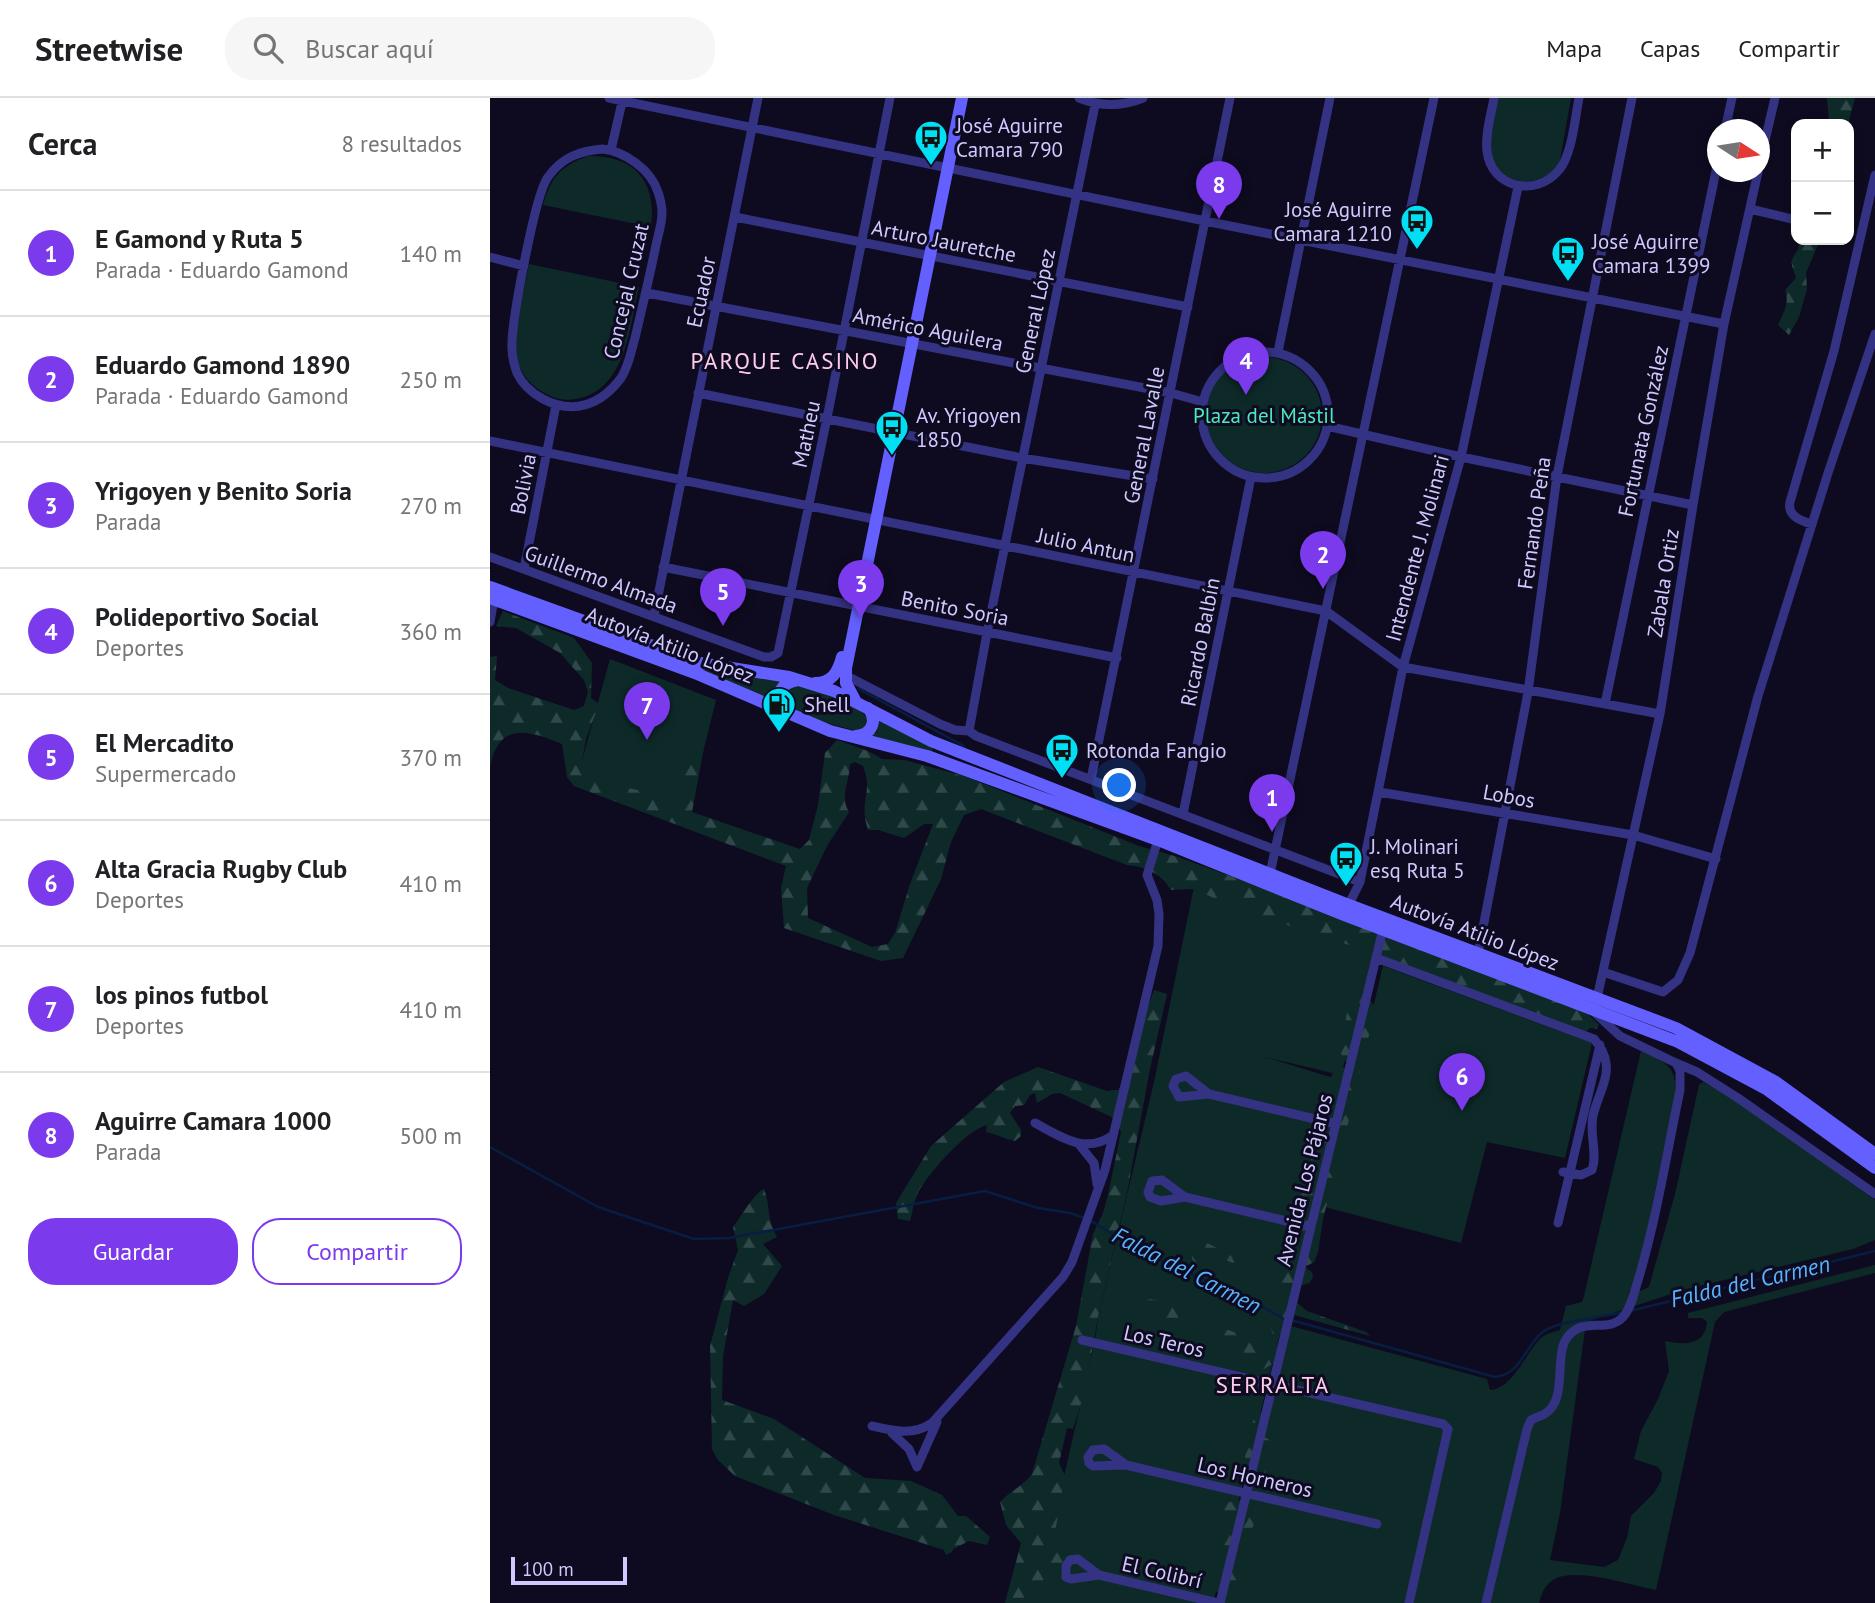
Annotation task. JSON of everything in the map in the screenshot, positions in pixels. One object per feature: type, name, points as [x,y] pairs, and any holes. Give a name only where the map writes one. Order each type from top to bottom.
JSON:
[{"type":"main road","points":[[855,700],[846,684],[845,675],[856,606],[945,167],[956,98]]},
{"type":"main road","points":[[945,167],[962,98]]},
{"type":"main road","name":"Autovía Atilio López","points":[[491,595],[700,663],[813,683],[855,700],[932,741],[1270,874],[1383,929],[1594,1004],[1676,1028],[1776,1082],[1875,1154]]},
{"type":"main road","name":"Autovía Atilio López","points":[[491,595],[695,673],[830,731],[927,755],[1347,910],[1478,954],[1678,1042],[1732,1069],[1766,1088],[1875,1168]]},
{"type":"main road","points":[[813,683],[828,680],[837,673],[856,606]]},
{"type":"main road","points":[[783,711],[777,698],[781,688],[788,682],[799,680]]},
{"type":"main road","points":[[852,736],[863,735],[873,725],[873,715],[868,708]]},
{"type":"street","points":[[609,98],[1076,195],[1724,324]]},
{"type":"street","name":"Ecuador","points":[[654,616],[758,98]]},
{"type":"street","name":"Matheu","points":[[778,653],[890,98]]},
{"type":"street","points":[[1079,98],[1095,105],[1126,105],[1143,98]]},
{"type":"street","name":"General Lavalle","points":[[1091,779],[1230,98]]},
{"type":"street","points":[[1278,352],[1330,98]]},
{"type":"street","points":[[1270,874],[1434,98]]},
{"type":"street","points":[[1494,98],[1487,136],[1487,153],[1498,177],[1518,187],[1545,181],[1559,170],[1567,155],[1578,98]]},
{"type":"street","name":"Fernando Peña","points":[[1478,954],[1528,692],[1556,476],[1632,98]]},
{"type":"street","points":[[1727,119],[1732,98]]},
{"type":"street","points":[[1769,119],[1774,98]]},
{"type":"street","points":[[556,405],[530,390],[520,380],[512,360],[512,340],[524,266],[547,177],[569,156],[583,150],[611,150],[622,99]]},
{"type":"street","name":"General López","points":[[969,731],[1095,105]]},
{"type":"street","name":"Concejal Cruzat","points":[[556,405],[568,408],[595,401],[605,396],[623,376],[647,293],[662,214],[658,191],[646,172],[630,159],[611,150]]},
{"type":"street","points":[[1812,524],[1792,515],[1790,502],[1834,351],[1861,235],[1870,218],[1875,175]]},
{"type":"street","name":"Fortunata González","points":[[1605,704],[1714,182]]},
{"type":"street","name":"Zabala Ortiz","points":[[1594,1004],[1660,714],[1692,505],[1724,324],[1756,182]]},
{"type":"street","name":"Intendente J. Molinari","points":[[1347,910],[1360,882],[1403,667],[1461,457],[1518,187]]},
{"type":"street","points":[[1750,209],[1791,219]]},
{"type":"street","name":"Arturo Jauretche","points":[[734,217],[1188,307]]},
{"type":"street","points":[[1854,233],[1861,235]]},
{"type":"street","points":[[490,257],[524,266]]},
{"type":"street","name":"Américo Aguilera","points":[[647,293],[1171,393],[1203,402]]},
{"type":"street","points":[[1603,972],[1663,992],[1674,984],[1690,953],[1758,696],[1875,334]]},
{"type":"street","points":[[1259,351],[1278,352],[1296,359],[1311,371],[1322,387],[1327,406],[1327,426],[1320,446],[1304,465],[1282,476],[1251,477],[1233,470],[1218,458],[1207,441],[1202,423],[1203,402],[1211,381],[1224,366],[1241,356],[1259,351]]},
{"type":"street","points":[[698,393],[1022,458],[1153,479]]},
{"type":"street","name":"Bolivia","points":[[524,569],[556,405]]},
{"type":"street","points":[[1327,426],[1692,505]]},
{"type":"street","name":"Julio Antun","points":[[490,441],[1326,611],[1403,667],[1528,692],[1660,714]]},
{"type":"street","name":"Ricardo Balbín","points":[[1183,814],[1251,477]]},
{"type":"street","name":"Guillermo Almada","points":[[490,557],[764,657],[778,653]]},
{"type":"street","name":"Benito Soria","points":[[663,566],[1117,658]]},
{"type":"street","points":[[490,619],[491,595]]},
{"type":"street","points":[[845,675],[940,724],[955,730],[969,731],[976,736],[1360,882]]},
{"type":"street","name":"Lobos","points":[[1379,792],[1633,835],[1716,859]]},
{"type":"street","points":[[872,1426],[898,1432],[913,1431],[927,1426],[939,1417],[1063,1276],[1072,1262],[1113,1135],[1158,946],[1157,900],[1147,875],[1158,840]]},
{"type":"street","name":"Avenida Los Pájaros","points":[[1219,1603],[1383,929]]},
{"type":"street","points":[[1376,958],[1594,1039],[1600,1045],[1607,1066],[1592,1117],[1594,1164],[1592,1170],[1581,1175],[1566,1172]]},
{"type":"street","points":[[1594,1004],[1620,1036],[1697,1072],[1875,1194]]},
{"type":"street","points":[[1558,1223],[1566,1172],[1600,1045]]},
{"type":"street","points":[[1486,1603],[1527,1429],[1531,1420],[1548,1413],[1552,1405],[1561,1378],[1561,1352],[1565,1342],[1572,1332],[1583,1325],[1613,1324],[1623,1317],[1632,1301],[1644,1261],[1680,1090],[1681,1071],[1676,1063]]},
{"type":"street","points":[[1209,1094],[1336,1124]]},
{"type":"street","points":[[1035,1124],[1078,1143],[1094,1145],[1113,1135]]},
{"type":"street","points":[[1078,1143],[1094,1163],[1097,1190]]},
{"type":"street","points":[[1185,1197],[1311,1227]]},
{"type":"street","name":"Los Teros","points":[[1083,1340],[1443,1424],[1448,1429],[1409,1603]]},
{"type":"street","points":[[884,1429],[904,1442],[917,1467],[939,1417]]},
{"type":"street","name":"Los Horneros","points":[[1126,1465],[1377,1524]]},
{"type":"street","name":"El Colibrí","points":[[1099,1574],[1219,1603]]},
{"type":"green space","points":[[1498,98],[1571,98],[1559,166],[1548,175],[1525,181],[1503,174],[1495,166],[1490,155],[1489,141]]},
{"type":"green space","points":[[1827,98],[1855,98],[1849,119],[1829,119]]},
{"type":"green space","points":[[588,156],[619,160],[639,174],[650,197],[651,227],[543,205],[558,174]]},
{"type":"green space","points":[[1798,245],[1818,245],[1806,273],[1807,289],[1799,317],[1789,335],[1778,325],[1786,304],[1785,290],[1796,278],[1792,262]]},
{"type":"green space","points":[[529,264],[639,287],[629,334],[618,366],[598,390],[584,397],[565,400],[547,395],[528,381],[519,365],[516,328]]},
{"type":"green space","name":"Plaza del Mástil","points":[[1264,357],[1286,362],[1305,374],[1317,393],[1322,415],[1317,437],[1305,456],[1286,468],[1264,473],[1242,468],[1223,456],[1211,437],[1206,415],[1211,393],[1223,374],[1242,362]]},
{"type":"green space","points":[[503,611],[574,638],[592,663],[591,698],[599,704],[586,739],[580,773],[663,796],[680,804],[685,773],[700,740],[704,747],[692,812],[800,849],[809,840],[818,805],[825,753],[837,740],[882,759],[904,760],[964,776],[1139,846],[1233,877],[1585,1011],[1599,1025],[1597,1029],[1590,1028],[1586,1032],[1324,936],[1256,916],[1193,889],[1171,890],[1163,879],[1147,869],[1127,865],[981,809],[964,815],[951,842],[941,879],[903,958],[881,961],[784,928],[781,888],[786,866],[574,786],[567,777],[562,744],[550,739],[527,733],[508,736],[494,752],[490,767],[490,657],[497,656],[495,680],[508,688],[574,710],[584,706],[588,692],[584,680],[560,653],[516,628],[496,626]],"holes":[[[855,762],[863,766],[867,783],[865,820],[868,830],[878,830],[904,838],[924,824],[933,824],[895,933],[888,944],[872,947],[808,918],[807,888],[827,846],[849,812],[845,794],[850,764]]]},
{"type":"green space","points":[[610,659],[716,700],[688,813],[577,779]]},
{"type":"green space","points":[[691,666],[782,681],[768,700]]},
{"type":"green space","points":[[797,686],[848,702],[870,722],[859,731],[808,716],[786,700],[788,690]]},
{"type":"green space","points":[[878,718],[934,746],[931,753],[869,737],[877,732]]},
{"type":"green space","points":[[1195,882],[1375,948],[1341,1075],[1265,1057],[1343,1081],[1213,1603],[1035,1603],[1095,1341],[1098,1317],[1154,1082]]},
{"type":"green space","points":[[1383,966],[1592,1043],[1565,1158],[1487,1142],[1461,1243],[1325,1207]]},
{"type":"green space","points":[[1154,990],[1167,994],[1127,1193],[1098,1317],[1085,1391],[1073,1429],[1067,1428],[1059,1463],[1065,1476],[1055,1532],[1057,1551],[1072,1570],[1076,1593],[1067,1596],[1055,1574],[1047,1568],[1037,1603],[1005,1603],[1021,1543],[1006,1525],[1000,1502],[1032,1474],[1076,1326],[1093,1234],[1108,1195],[1121,1132],[1114,1118],[1060,1093],[1052,1094],[1037,1103],[1035,1093],[1030,1095],[1024,1105],[1015,1106],[1010,1113],[1021,1130],[1021,1136],[1015,1141],[986,1132],[987,1125],[978,1129],[950,1152],[925,1181],[916,1196],[910,1221],[898,1219],[896,1203],[931,1146],[1004,1082],[1038,1067],[1107,1091],[1119,1090]]},
{"type":"green space","points":[[1356,993],[1364,994],[1377,1009],[1323,1219],[1318,1252],[1314,1262],[1305,1267],[1312,1272],[1313,1278],[1309,1283],[1300,1286],[1295,1301],[1307,1311],[1366,1332],[1370,1336],[1294,1315],[1286,1317],[1282,1333],[1273,1334],[1271,1329],[1281,1268],[1276,1257],[1284,1250],[1303,1204],[1298,1183],[1304,1177],[1313,1179],[1312,1149],[1330,1107],[1327,1083],[1337,1067],[1345,1068],[1347,1063],[1339,1050],[1350,1000]]},
{"type":"green space","points":[[1641,1051],[1663,1062],[1672,1071],[1675,1095],[1643,1251],[1628,1293],[1649,1287],[1675,1194],[1699,1085],[1703,1082],[1730,1096],[1875,1200],[1875,1240],[1853,1249],[1683,1290],[1586,1322],[1560,1513],[1550,1560],[1604,1567],[1618,1560],[1627,1538],[1631,1516],[1654,1493],[1661,1481],[1662,1473],[1658,1467],[1634,1459],[1641,1431],[1669,1371],[1665,1341],[1692,1342],[1698,1340],[1705,1330],[1707,1322],[1702,1318],[1688,1318],[1688,1313],[1875,1265],[1875,1273],[1724,1312],[1715,1322],[1656,1590],[1603,1578],[1574,1575],[1562,1576],[1550,1582],[1539,1603],[1220,1603],[1287,1325],[1487,1379],[1490,1390],[1505,1383],[1540,1339],[1560,1330],[1566,1306],[1582,1302]]},
{"type":"green space","points":[[764,1189],[771,1224],[777,1237],[763,1244],[782,1266],[764,1294],[744,1306],[733,1300],[723,1356],[722,1400],[774,1419],[865,1478],[911,1481],[942,1495],[958,1516],[966,1516],[990,1537],[987,1545],[969,1541],[946,1555],[944,1550],[834,1515],[735,1476],[718,1460],[712,1449],[710,1346],[738,1250],[733,1227],[752,1200]]},
{"type":"green space","points":[[1223,1233],[1227,1235],[1230,1250],[1236,1259],[1233,1263],[1218,1257],[1210,1267],[1196,1265],[1192,1259],[1194,1245],[1203,1241],[1217,1248],[1219,1237]]},
{"type":"green space","points":[[1150,1299],[1179,1309],[1180,1317],[1166,1325],[1150,1323],[1146,1315],[1146,1301]]},
{"type":"green space","points":[[1222,1328],[1271,1338],[1278,1347],[1275,1362],[1264,1369],[1251,1365],[1242,1350],[1219,1333]]},
{"type":"green space","points":[[1261,1412],[1274,1427],[1273,1429],[1266,1424],[1263,1436],[1271,1441],[1271,1447],[1262,1487],[1257,1488],[1241,1474],[1255,1413]]},
{"type":"green space","points":[[1214,1496],[1225,1503],[1255,1497],[1260,1502],[1234,1592],[1217,1592],[1214,1588],[1222,1536],[1221,1525],[1211,1503]]},
{"type":"waterway","points":[[859,689],[964,746]]},
{"type":"waterway","name":"Falda del Carmen","points":[[490,1147],[598,1207],[694,1239],[729,1238],[985,1191],[1038,1208],[1085,1218]]},
{"type":"waterway","name":"Falda del Carmen","points":[[1091,1221],[1139,1250],[1284,1319]]},
{"type":"waterway","name":"Falda del Carmen","points":[[1630,1311],[1875,1251]]},
{"type":"waterway","name":"Falda del Carmen","points":[[1291,1320],[1495,1377],[1511,1371],[1544,1331],[1570,1322],[1624,1312]]},
{"type":"place","name":"José Aguirre Camara 790","points":[[931,167]]},
{"type":"place","name":"Aguirre Camara 1000","points":[[1219,219]]},
{"type":"place","name":"José Aguirre Camara 1210","points":[[1417,251]]},
{"type":"place","name":"José Aguirre Camara 1399","points":[[1568,283]]},
{"type":"place","name":"Polideportivo Social","points":[[1246,395]]},
{"type":"place","name":"Av. Yrigoyen 1850","points":[[892,457]]},
{"type":"place","name":"Eduardo Gamond 1890","points":[[1323,589]]},
{"type":"place","name":"Yrigoyen y Benito Soria","points":[[861,618]]},
{"type":"place","name":"El Mercadito","points":[[723,626]]},
{"type":"place","name":"Shell","points":[[779,734]]},
{"type":"place","name":"los pinos futbol","points":[[647,740]]},
{"type":"place","name":"Rotonda Fangio","points":[[1062,780]]},
{"type":"place","name":"E Gamond y Ruta 5","points":[[1272,832]]},
{"type":"place","name":"J. Molinari esq Ruta 5","points":[[1346,888]]},
{"type":"place","name":"Alta Gracia Rugby Club","points":[[1462,1111]]},
{"type":"district","name":"PARQUE CASINO","points":[[785,360]]},
{"type":"district","name":"SERRALTA","points":[[1273,1384]]}]
